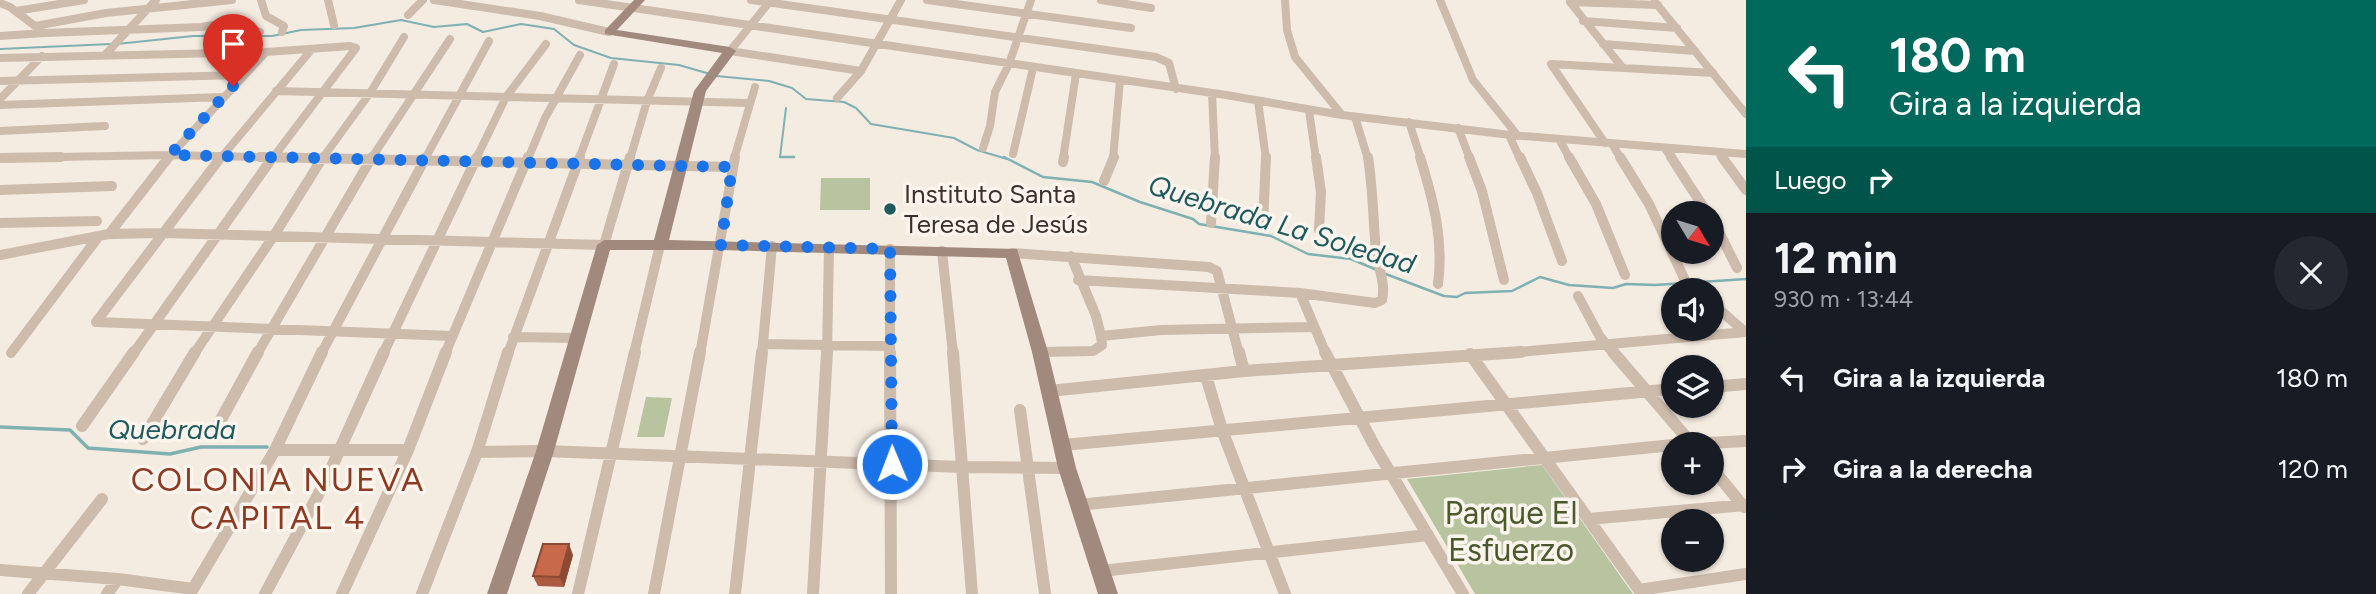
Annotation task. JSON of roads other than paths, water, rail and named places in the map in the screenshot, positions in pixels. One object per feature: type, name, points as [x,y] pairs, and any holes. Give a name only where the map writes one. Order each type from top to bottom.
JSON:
[{"type":"street","points":[[0,12],[84,0]]},
{"type":"street","points":[[106,55],[156,0]]},
{"type":"street","points":[[35,26],[90,15],[231,0],[231,22]]},
{"type":"street","points":[[261,0],[267,16],[284,26],[282,32]]},
{"type":"street","points":[[328,0],[334,25]]},
{"type":"street","points":[[408,15],[423,0]]},
{"type":"street","points":[[434,0],[540,16],[609,32],[861,71]]},
{"type":"street","points":[[579,0],[636,4],[750,26],[1212,93],[1342,116],[1514,135],[1746,155]]},
{"type":"street","points":[[751,0],[1162,59],[1169,63],[1176,89]]},
{"type":"street","points":[[837,98],[861,71],[901,0]]},
{"type":"street","points":[[928,0],[1131,28]]},
{"type":"street","points":[[983,148],[990,126],[995,92],[1009,64],[1031,0]]},
{"type":"street","points":[[1101,0],[1151,8]]},
{"type":"street","points":[[1286,0],[1287,30],[1295,57],[1342,116]]},
{"type":"street","points":[[1440,0],[1473,80],[1514,135],[1562,261]]},
{"type":"street","points":[[0,1],[44,33]]},
{"type":"street","points":[[578,594],[696,102],[710,74],[770,1]]},
{"type":"street","points":[[1622,67],[1570,2],[1656,3],[1746,114]]},
{"type":"street","points":[[609,32],[636,4]]},
{"type":"street","points":[[1583,21],[1677,28]]},
{"type":"street","points":[[0,36],[201,27],[231,22],[260,32]]},
{"type":"street","points":[[142,439],[210,326],[370,93],[404,37]]},
{"type":"street","points":[[218,425],[272,327],[412,93],[450,39]]},
{"type":"street","points":[[0,570],[118,579],[191,592],[275,450],[332,330],[489,41]]},
{"type":"street","points":[[265,594],[341,449],[392,334],[506,97],[546,44]]},
{"type":"street","points":[[1603,44],[1695,51]]},
{"type":"street","points":[[0,58],[266,52],[350,46],[356,48],[272,158],[82,426]]},
{"type":"street","points":[[312,50],[222,156],[96,322],[452,336]]},
{"type":"street","points":[[11,353],[170,155],[266,52]]},
{"type":"street","points":[[342,594],[408,450],[452,336],[555,99],[580,55]]},
{"type":"street","points":[[0,99],[42,56]]},
{"type":"street","points":[[422,594],[477,452],[513,337],[614,64]]},
{"type":"street","points":[[1684,278],[1649,204],[1609,143],[1551,64],[1713,73]]},
{"type":"street","points":[[497,594],[545,451],[647,101],[661,68]]},
{"type":"street","points":[[1013,154],[1033,68]]},
{"type":"street","points":[[1063,162],[1076,74]]},
{"type":"street","points":[[0,81],[244,75]]},
{"type":"street","points":[[1104,181],[1113,163],[1120,80]]},
{"type":"street","points":[[654,594],[721,245],[732,167],[755,87]]},
{"type":"street","points":[[276,91],[749,103]]},
{"type":"street","points":[[1211,223],[1215,159],[1212,93]]},
{"type":"street","points":[[0,105],[222,97]]},
{"type":"street","points":[[1258,101],[1266,149],[1264,225]]},
{"type":"street","points":[[1309,111],[1321,192],[1320,230]]},
{"type":"street","points":[[1078,280],[1300,293],[1374,303],[1382,300],[1384,292],[1376,252],[1374,193],[1368,156],[1355,117]]},
{"type":"street","points":[[1409,122],[1438,230],[1443,261],[1438,284]]},
{"type":"street","points":[[0,131],[105,126]]},
{"type":"street","points":[[1458,128],[1482,191],[1504,280]]},
{"type":"street","points":[[1559,139],[1596,204],[1625,275]]},
{"type":"street","points":[[1665,148],[1700,201]]},
{"type":"street","points":[[1718,152],[1746,190]]},
{"type":"street","points":[[0,158],[170,155],[732,167]]},
{"type":"street","points":[[0,190],[112,187]]},
{"type":"street","points":[[0,223],[97,221]]},
{"type":"street","points":[[0,255],[104,235],[275,234],[604,245],[721,245],[1012,253],[1209,267],[1217,271],[1244,371]]},
{"type":"street","points":[[1724,242],[1737,268]]},
{"type":"street","points":[[735,594],[772,246]]},
{"type":"street","points":[[813,594],[827,345],[829,248]]},
{"type":"street","points":[[890,249],[891,594]]},
{"type":"street","points":[[942,251],[953,348],[972,594]]},
{"type":"street","points":[[1012,253],[1040,352],[1067,468],[1108,594]]},
{"type":"street","points":[[1040,352],[1093,351],[1102,345],[1099,325],[1078,280],[1071,256]]},
{"type":"street","points":[[1300,293],[1312,327],[1358,416],[1463,594]]},
{"type":"street","points":[[1578,296],[1600,337],[1681,432]]},
{"type":"street","points":[[1724,314],[1745,332]]},
{"type":"street","points":[[1101,336],[1161,330],[1312,327]]},
{"type":"street","points":[[1049,391],[1244,371],[1609,346],[1745,332]]},
{"type":"street","points":[[513,337],[576,338]]},
{"type":"street","points":[[763,344],[890,346]]},
{"type":"street","points":[[1469,354],[1640,592],[1746,574]]},
{"type":"street","points":[[1206,376],[1222,430],[1285,594]]},
{"type":"street","points":[[1724,386],[1746,384]]},
{"type":"street","points":[[1063,445],[1661,390]]},
{"type":"street","points":[[1020,410],[1045,594]]},
{"type":"street","points":[[1724,442],[1746,441]]},
{"type":"street","points":[[1078,505],[1661,447]]},
{"type":"street","points":[[275,450],[408,450]]},
{"type":"street","points":[[477,452],[545,451],[612,456],[1067,468]]},
{"type":"street","points":[[1724,482],[1745,506]]},
{"type":"street","points":[[28,594],[102,499]]},
{"type":"street","points":[[1588,519],[1745,506]]},
{"type":"street","points":[[1101,571],[1269,550],[1429,535]]},
{"type":"street","points":[[107,594],[118,579]]},
{"type":"waterway","name":"Quebrada La Soledad","points":[[117,44],[193,36],[272,36],[301,30],[354,28],[401,20],[434,27],[467,24],[483,32],[521,24],[554,29],[574,45],[611,58],[679,65],[710,74]]},
{"type":"waterway","name":"Quebrada La Soledad","points":[[0,49],[111,44]]},
{"type":"waterway","name":"Quebrada La Soledad","points":[[716,76],[769,81],[792,88],[806,99],[844,102],[856,108],[871,124],[954,138],[977,150],[1007,159]]},
{"type":"waterway","points":[[786,108],[780,157],[794,157]]},
{"type":"waterway","name":"Quebrada La Soledad","points":[[1004,157],[1043,177],[1092,182],[1140,202],[1193,219],[1199,224],[1271,236],[1308,254],[1351,259],[1377,270]]},
{"type":"waterway","name":"Quebrada La Soledad","points":[[1383,273],[1444,296],[1457,297],[1465,293],[1512,291],[1540,277],[1569,285],[1613,288],[1626,284],[1655,285],[1746,279]]},
{"type":"waterway","name":"Quebrada","points":[[0,427],[70,430],[88,448],[170,454],[201,447],[267,447]]},
{"type":"place","name":"Instituto Santa Teresa de Jesús","points":[[890,209]]},
{"type":"district","name":"COLONIA NUEVA CAPITAL 4","points":[[278,498]]},
{"type":"park label","name":"Parque El Esfuerzo","points":[[1511,532]]}]
